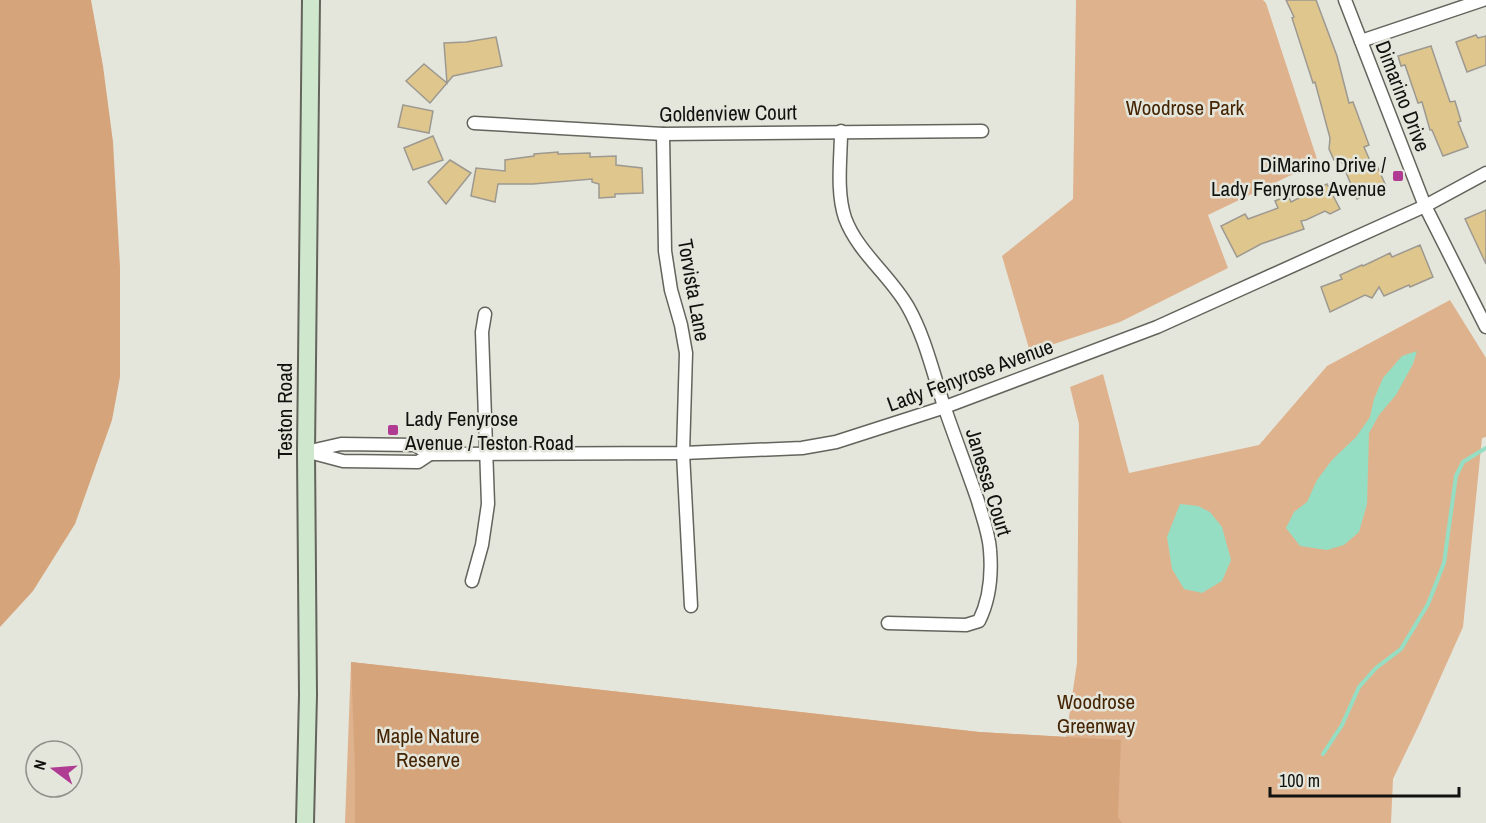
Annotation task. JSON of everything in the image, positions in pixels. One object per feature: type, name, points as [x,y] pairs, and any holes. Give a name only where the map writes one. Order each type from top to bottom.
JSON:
[{"type":"main road","name":"Teston Road","points":[[305,823],[308,695],[306,452],[311,0]]},
{"type":"street","name":"Dimarino Drive","points":[[1346,0],[1425,206],[1486,327]]},
{"type":"street","points":[[1361,41],[1483,0]]},
{"type":"street","name":"Goldenview Court","points":[[474,123],[663,134],[982,131]]},
{"type":"street","name":"Janessa Court","points":[[841,131],[841,185],[845,216],[853,234],[868,257],[908,306],[923,339],[976,495],[990,548],[987,607],[979,621],[966,625],[888,623]]},
{"type":"street","name":"Torvista Lane","points":[[663,134],[665,251],[671,290],[686,353],[683,453],[691,606]]},
{"type":"street","name":"Lady Fenyrose Avenue","points":[[306,452],[342,444],[415,445],[430,454],[683,453],[802,448],[836,442],[945,407],[1157,327],[1425,206],[1486,173]]},
{"type":"street","points":[[472,581],[487,523],[482,332],[485,314]]},
{"type":"street","name":"Lady Fenyrose Avenue","points":[[306,452],[343,461],[418,462],[430,454]]},
{"type":"green space","points":[[0,0],[91,0],[113,142],[120,267],[120,377],[112,420],[75,524],[33,591],[0,627]]},
{"type":"green space","name":"Woodrose Park","points":[[1076,0],[1263,0],[1266,3],[1318,162],[1208,215],[1228,268],[1120,322],[1030,352],[1002,256],[1073,199]]},
{"type":"green space","name":"Woodrose Greenway","points":[[1450,300],[1486,358],[1486,437],[1482,438],[1463,627],[1393,779],[1391,823],[345,823],[351,662],[979,732],[1066,737],[1077,663],[1079,424],[1070,387],[1103,374],[1129,473],[1259,445],[1327,366]]},
{"type":"green space","name":"Maple Nature Reserve","points":[[351,662],[979,732],[1121,740],[1118,817],[1122,823],[355,823]]},
{"type":"shaded area","points":[[1417,351],[1413,364],[1396,395],[1379,415],[1369,433],[1367,504],[1359,532],[1344,545],[1327,550],[1300,546],[1286,528],[1294,512],[1307,502],[1317,480],[1332,460],[1356,437],[1370,417],[1374,399],[1383,378],[1402,356]]},
{"type":"shaded area","points":[[1180,504],[1198,506],[1210,512],[1222,527],[1231,560],[1222,581],[1202,593],[1184,589],[1172,569],[1167,537]]},
{"type":"building","points":[[1286,0],[1316,0],[1337,56],[1349,103],[1353,102],[1369,145],[1364,147],[1374,170],[1378,168],[1386,186],[1357,199],[1340,158],[1334,160],[1329,149],[1330,138],[1315,82],[1313,83],[1292,18],[1294,17]]},
{"type":"building","points":[[1476,35],[1478,38],[1486,36],[1486,65],[1467,72],[1456,42]]},
{"type":"building","points":[[496,37],[502,66],[453,76],[430,103],[406,81],[424,64],[447,83],[444,43]]},
{"type":"building","points":[[1431,46],[1450,102],[1455,101],[1461,121],[1458,122],[1468,147],[1443,156],[1430,130],[1422,102],[1418,103],[1405,65],[1401,66],[1398,56]]},
{"type":"building","points":[[403,105],[433,111],[429,133],[398,127]]},
{"type":"building","points":[[433,136],[443,160],[413,170],[404,148]]},
{"type":"building","points":[[558,152],[558,154],[590,153],[590,157],[616,156],[616,165],[642,168],[643,193],[615,194],[615,197],[599,198],[599,184],[592,182],[592,179],[533,184],[498,184],[495,202],[471,196],[476,168],[505,171],[505,160]]},
{"type":"building","points":[[450,160],[471,173],[446,204],[428,182]]},
{"type":"building","points":[[1327,184],[1340,209],[1330,214],[1325,211],[1301,221],[1304,229],[1261,244],[1237,257],[1221,226],[1245,214],[1248,219],[1278,208],[1275,201],[1288,195],[1291,202]]},
{"type":"building","points":[[1486,210],[1486,264],[1465,219]]},
{"type":"building","points":[[1420,245],[1433,277],[1384,296],[1379,287],[1372,298],[1365,295],[1330,312],[1321,287],[1342,279],[1340,275],[1390,253],[1392,257]]},
{"type":"waterway","points":[[1323,754],[1342,725],[1359,687],[1376,668],[1401,649],[1428,604],[1444,563],[1456,476],[1463,462],[1486,448]]},
{"type":"place","name":"DiMarino Drive / Lady Fenyrose Avenue","points":[[1398,176]]},
{"type":"place","name":"Lady Fenyrose Avenue / Teston Road","points":[[393,430]]}]
